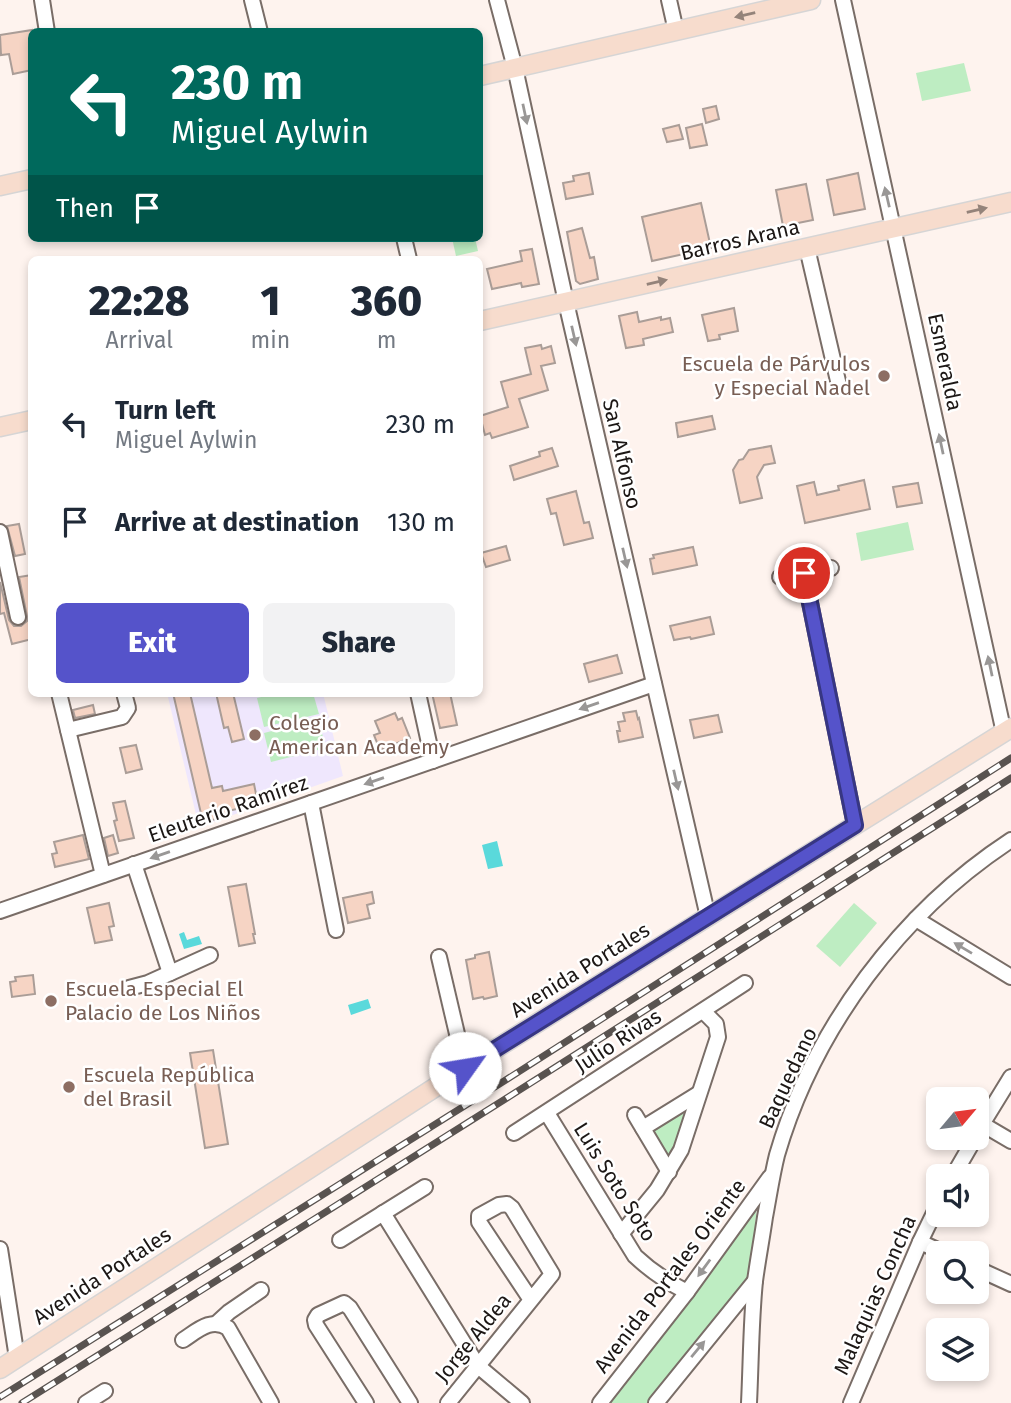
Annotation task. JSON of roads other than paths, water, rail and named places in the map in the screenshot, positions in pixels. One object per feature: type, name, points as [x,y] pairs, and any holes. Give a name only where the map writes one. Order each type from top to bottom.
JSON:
[{"type":"main road","points":[[483,75],[811,0]]},
{"type":"main road","points":[[0,186],[28,180]]},
{"type":"main road","name":"Barros Arana","points":[[483,320],[1011,202]]},
{"type":"main road","points":[[0,427],[28,421]]},
{"type":"main road","name":"Avenida Portales","points":[[0,1369],[465,1068],[1008,730]]},
{"type":"street","points":[[42,0],[46,28]]},
{"type":"street","points":[[252,0],[259,28]]},
{"type":"street","name":"San Alfonso","points":[[497,0],[515,68],[566,302],[708,917]]},
{"type":"street","points":[[669,0],[676,31]]},
{"type":"street","name":"Esmeralda","points":[[843,0],[1008,730]]},
{"type":"street","points":[[807,248],[838,381]]},
{"type":"street","points":[[0,532],[18,617]]},
{"type":"street","points":[[780,578],[831,568]]},
{"type":"street","points":[[804,573],[855,825]]},
{"type":"street","name":"Eleuterio Ramírez","points":[[0,911],[654,684]]},
{"type":"street","points":[[60,697],[103,875]]},
{"type":"street","points":[[68,730],[122,717],[128,708],[125,697]]},
{"type":"street","points":[[419,697],[433,761]]},
{"type":"street","points":[[311,803],[336,930]]},
{"type":"street","name":"Baquedano","points":[[749,1403],[755,1281],[773,1173],[805,1083],[833,1030],[878,961],[956,880],[1011,840]]},
{"type":"street","name":"Eleuterio Ramírez","points":[[134,864],[170,973]]},
{"type":"street","points":[[916,919],[1011,977]]},
{"type":"street","points":[[129,988],[148,984],[210,956]]},
{"type":"street","points":[[439,957],[465,1068]]},
{"type":"street","name":"Julio Rivas","points":[[514,1133],[745,983]]},
{"type":"street","points":[[621,1234],[657,1190],[681,1150],[718,1037],[716,1024],[703,1011]]},
{"type":"street","points":[[989,1114],[1011,1077]]},
{"type":"street","points":[[643,1128],[698,1094]]},
{"type":"street","name":"Luis Soto Soto","points":[[547,1113],[635,1256],[668,1283],[687,1292]]},
{"type":"street","points":[[635,1115],[669,1172]]},
{"type":"street","points":[[989,1135],[1011,1140]]},
{"type":"street","name":"Avenida Portales Oriente","points":[[600,1403],[687,1292],[773,1173]]},
{"type":"street","points":[[340,1240],[425,1187]]},
{"type":"street","name":"Jorge Aldea","points":[[448,1403],[531,1300],[551,1274],[512,1208],[507,1204],[499,1205],[479,1216],[479,1222],[531,1300]]},
{"type":"street","points":[[383,1213],[478,1366],[522,1403]]},
{"type":"street","name":"Malaquias Concha","points":[[851,1403],[927,1227]]},
{"type":"street","points":[[731,1231],[748,1230],[762,1238]]},
{"type":"street","points":[[920,1242],[926,1245]]},
{"type":"street","points":[[0,1249],[17,1358]]},
{"type":"street","points":[[989,1274],[1011,1284]]},
{"type":"street","points":[[656,1403],[755,1281]]},
{"type":"street","points":[[183,1340],[206,1326],[217,1323],[261,1290]]},
{"type":"street","points":[[366,1403],[316,1325],[318,1315],[344,1303],[350,1308],[410,1403]]},
{"type":"street","points":[[217,1323],[228,1328],[271,1403]]},
{"type":"street","points":[[719,1325],[732,1323],[752,1330]]},
{"type":"street","points":[[86,1403],[105,1391]]},
{"type":"water","points":[[497,841],[503,866],[488,869],[482,845]]},
{"type":"water","points":[[184,932],[187,940],[199,936],[202,944],[184,949],[179,934]]},
{"type":"water","points":[[368,999],[371,1008],[351,1015],[348,1005]]},
{"type":"railway","points":[[0,1397],[501,1083],[1011,758]]},
{"type":"railway","points":[[22,1403],[1011,778]]},
{"type":"place","name":"Escuela de Párvulos y Especial Nadel","points":[[884,376]]},
{"type":"place","name":"Colegio American Academy","points":[[255,735]]},
{"type":"place","name":"Escuela Especial El Palacio de Los Niños","points":[[51,1001]]},
{"type":"place","name":"Escuela República del Brasil","points":[[69,1087]]}]
